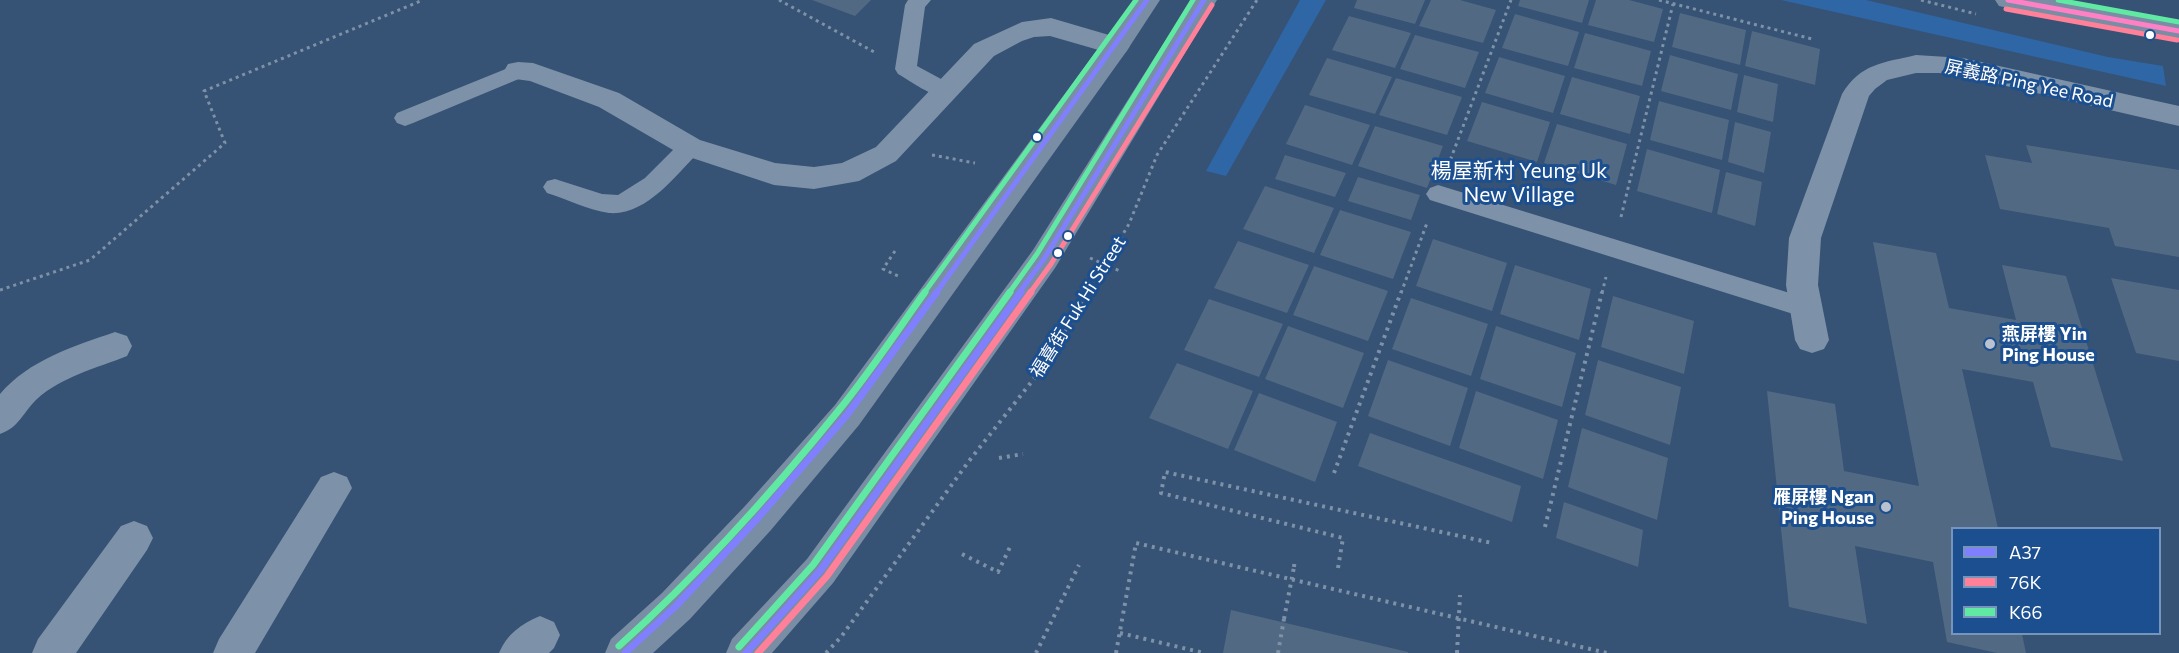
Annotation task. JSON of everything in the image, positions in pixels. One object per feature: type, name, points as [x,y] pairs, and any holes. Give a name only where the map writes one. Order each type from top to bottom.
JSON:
[{"type":"main road","points":[[625,653],[676,606],[847,416],[1147,0]]},
{"type":"main road","points":[[746,653],[820,571],[1044,260],[1204,0]]},
{"type":"main road","points":[[2008,0],[2179,31]]},
{"type":"street","points":[[518,71],[533,72],[609,100],[690,147],[774,174],[814,178],[848,173],[886,154],[984,50],[1012,35],[1031,28],[1051,27],[1116,46]]},
{"type":"street","name":"屏義路 Ping Yee Road","points":[[1812,340],[1802,285],[1805,238],[1856,94],[1865,82],[1878,73],[1916,64],[1963,67],[2179,116]]},
{"type":"street","points":[[0,419],[25,389],[48,373],[116,346]]},
{"type":"street","points":[[233,653],[334,488]]},
{"type":"street","points":[[52,653],[134,538]]},
{"type":"lane","points":[[921,0],[915,5],[906,69],[946,91]]},
{"type":"lane","points":[[405,118],[518,71]]},
{"type":"lane","points":[[555,187],[611,204],[628,201],[641,194],[690,147]]},
{"type":"lane","points":[[1438,194],[1806,308]]},
{"type":"path","points":[[0,290],[90,260],[225,143],[204,91],[423,0]]},
{"type":"path","points":[[779,0],[906,69]]},
{"type":"path","name":"福喜街 Fuk Hi Street","points":[[826,653],[841,637],[969,461],[1044,366],[1129,225],[1157,154],[1257,0]]},
{"type":"path","points":[[1334,473],[1511,0]]},
{"type":"path","points":[[1659,0],[1812,39]]},
{"type":"path","points":[[926,154],[975,163]]},
{"type":"path","points":[[895,251],[883,269],[908,280]]},
{"type":"path","points":[[1090,258],[1122,272]]},
{"type":"path","points":[[999,458],[1023,454]]},
{"type":"path","points":[[1338,568],[1343,538],[1161,493],[1165,472],[1492,543]]},
{"type":"path","points":[[1116,653],[1136,543],[1607,653]]},
{"type":"path","points":[[962,554],[998,572],[1011,545]]},
{"type":"path","points":[[1278,653],[1295,559]]},
{"type":"path","points":[[1036,653],[1079,565]]},
{"type":"path","points":[[1457,653],[1460,595]]},
{"type":"path","points":[[1120,632],[1204,653]]},
{"type":"shaded area","points":[[1300,0],[1326,0],[1226,176],[1206,171]]},
{"type":"shaded area","points":[[1781,0],[1866,0],[2108,57],[2163,66],[2166,86]]},
{"type":"building","points":[[812,0],[871,0],[855,16]]},
{"type":"building","points":[[1357,0],[1425,0],[1415,24],[1354,8]]},
{"type":"building","points":[[1431,0],[1460,0],[1496,10],[1483,43],[1419,26]]},
{"type":"building","points":[[1520,0],[1589,0],[1582,23],[1518,6]]},
{"type":"building","points":[[1596,0],[1629,0],[1663,9],[1654,42],[1588,25]]},
{"type":"building","points":[[1680,13],[1746,30],[1740,65],[1672,47]]},
{"type":"building","points":[[1515,14],[1579,32],[1568,66],[1502,48]]},
{"type":"building","points":[[1349,16],[1411,33],[1395,68],[1332,50]]},
{"type":"building","points":[[1752,31],[1820,49],[1815,85],[1745,66]]},
{"type":"building","points":[[1585,33],[1651,51],[1642,86],[1574,68]]},
{"type":"building","points":[[1415,35],[1479,52],[1465,88],[1400,69]]},
{"type":"building","points":[[1670,55],[1738,74],[1731,110],[1661,91]]},
{"type":"building","points":[[1499,57],[1565,76],[1553,113],[1485,93]]},
{"type":"building","points":[[1327,58],[1392,77],[1375,114],[1309,95]]},
{"type":"building","points":[[1744,75],[1778,84],[1773,122],[1737,112]]},
{"type":"building","points":[[1572,77],[1640,96],[1630,134],[1560,114]]},
{"type":"building","points":[[1396,78],[1462,97],[1447,135],[1379,115]]},
{"type":"building","points":[[1659,101],[1729,120],[1722,160],[1650,140]]},
{"type":"building","points":[[1482,102],[1550,122],[1537,162],[1467,141]]},
{"type":"building","points":[[1305,105],[1370,125],[1352,165],[1286,144]]},
{"type":"building","points":[[1735,122],[1771,132],[1764,173],[1728,162]]},
{"type":"building","points":[[1557,124],[1627,144],[1616,185],[1544,163]]},
{"type":"building","points":[[1375,126],[1443,146],[1427,188],[1358,166]]},
{"type":"building","points":[[2026,145],[2179,170],[2179,257],[2115,246],[2109,228],[2000,209],[1985,155],[2032,163]]},
{"type":"building","points":[[1647,149],[1720,170],[1712,213],[1637,191]]},
{"type":"building","points":[[1285,155],[1346,173],[1335,197],[1275,179]]},
{"type":"building","points":[[1726,172],[1762,182],[1755,226],[1717,214]]},
{"type":"building","points":[[1358,177],[1420,195],[1411,220],[1348,201]]},
{"type":"building","points":[[1265,186],[1334,208],[1314,253],[1243,229]]},
{"type":"building","points":[[1340,210],[1411,232],[1393,279],[1320,255]]},
{"type":"building","points":[[1433,239],[1507,263],[1492,311],[1416,286]]},
{"type":"building","points":[[1238,241],[1309,265],[1287,313],[1214,288]]},
{"type":"building","points":[[1873,242],[1936,253],[1949,308],[2016,320],[2002,265],[2066,276],[2123,461],[2051,447],[2033,382],[1962,369],[1998,527],[1951,527],[1951,635],[2022,635],[2026,653],[1997,653],[1947,642],[1933,562],[1855,546],[1867,624],[1789,607],[1767,391],[1835,404],[1844,471],[1919,486]]},
{"type":"building","points":[[1515,265],[1591,289],[1579,340],[1500,314]]},
{"type":"building","points":[[1314,266],[1388,291],[1368,341],[1293,315]]},
{"type":"building","points":[[2111,278],[2179,290],[2179,361],[2136,353]]},
{"type":"building","points":[[1613,296],[1694,321],[1684,374],[1601,347]]},
{"type":"building","points":[[1411,298],[1488,324],[1471,376],[1392,349]]},
{"type":"building","points":[[1209,299],[1283,324],[1259,377],[1184,350]]},
{"type":"building","points":[[1288,326],[1364,353],[1343,408],[1265,379]]},
{"type":"building","points":[[1496,326],[1576,353],[1562,407],[1480,379]]},
{"type":"building","points":[[1388,360],[1468,388],[1450,446],[1368,416]]},
{"type":"building","points":[[1598,360],[1681,387],[1670,445],[1585,415]]},
{"type":"building","points":[[1177,363],[1253,391],[1228,449],[1149,418]]},
{"type":"building","points":[[1476,391],[1558,420],[1543,479],[1459,448]]},
{"type":"building","points":[[1259,393],[1337,422],[1315,482],[1234,450]]},
{"type":"building","points":[[1582,428],[1668,458],[1657,520],[1568,487]]},
{"type":"building","points":[[1370,433],[1521,486],[1512,522],[1358,466]]},
{"type":"building","points":[[1564,502],[1643,530],[1638,567],[1556,538]]},
{"type":"building","points":[[1231,610],[1408,652],[1408,653],[1223,653]]},
{"type":"transit line","name":"K66","points":[[619,646],[670,600],[751,512],[840,409],[1136,0]]},
{"type":"transit line","name":"A37","points":[[625,653],[676,606],[758,518],[847,415],[1116,46],[1147,0]]},
{"type":"transit line","name":"K66","points":[[739,647],[813,565],[1037,254],[1193,0]]},
{"type":"transit line","name":"A37","points":[[746,653],[820,571],[1044,259],[1204,0]]},
{"type":"transit line","points":[[2008,0],[2179,31]]},
{"type":"transit line","name":"K66","points":[[2058,0],[2179,22]]},
{"type":"transit line","name":"76K","points":[[758,653],[827,576],[1051,264],[1212,5]]},
{"type":"transit line","name":"76K","points":[[2006,9],[2177,40]]},
{"type":"place","name":"燕屏樓 Yin Ping House","points":[[1990,344]]},
{"type":"place","name":"雁屏樓 Ngan Ping House","points":[[1886,507]]},
{"type":"district","name":"楊屋新村 Yeung Uk New Village","points":[[1519,183]]}]
